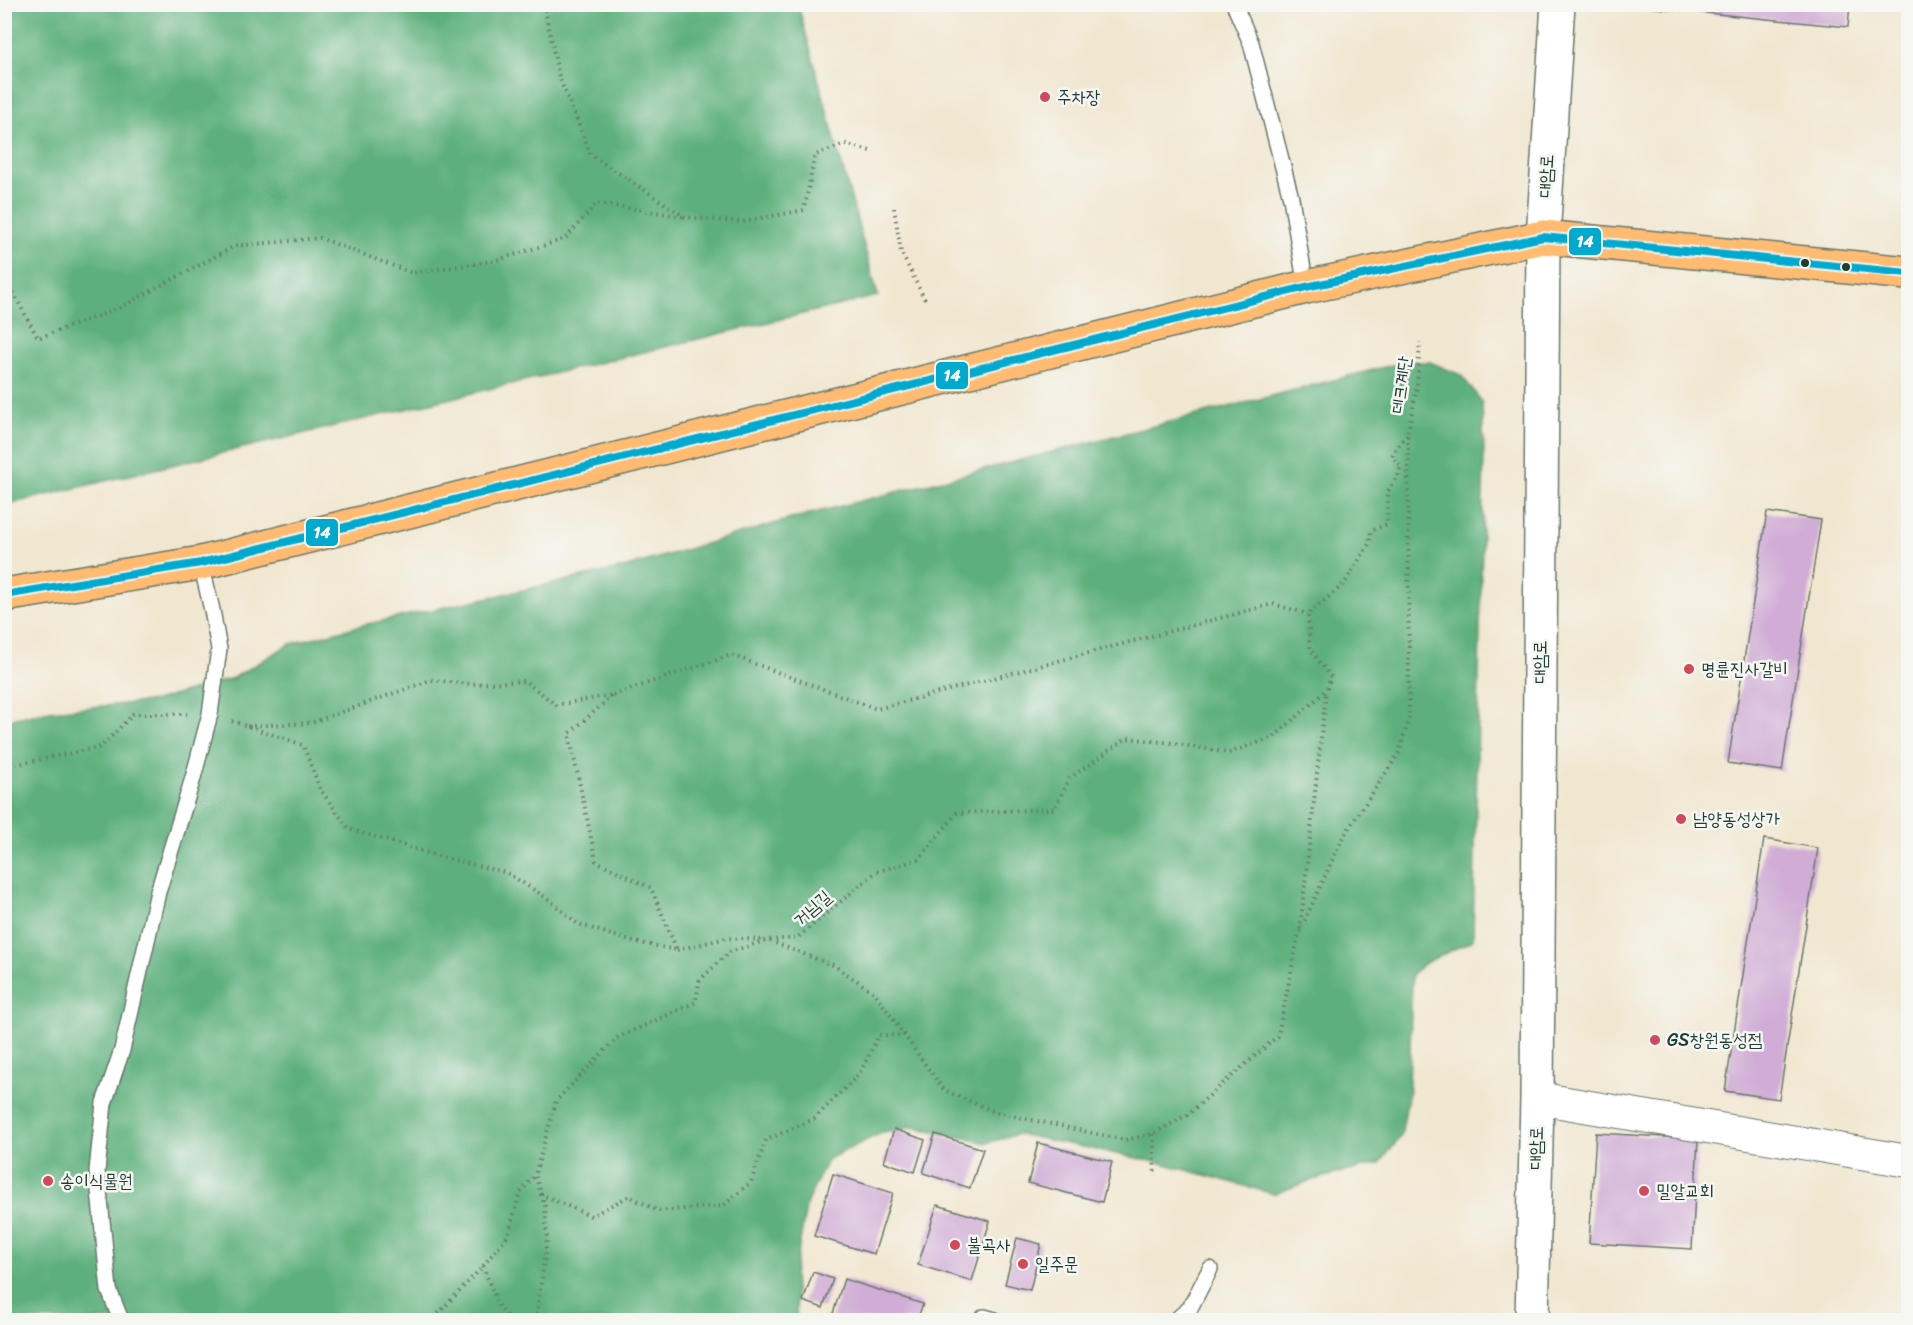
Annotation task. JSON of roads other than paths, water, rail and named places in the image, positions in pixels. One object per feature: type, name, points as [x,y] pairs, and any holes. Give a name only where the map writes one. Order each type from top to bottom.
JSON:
[{"type":"main road","points":[[4,595],[201,563],[1306,287],[1543,237],[1908,273]]},
{"type":"street","name":"대암로","points":[[1532,1320],[1537,1098],[1543,237],[1554,6]]},
{"type":"street","points":[[1537,1098],[1908,1161]]},
{"type":"lane","points":[[1234,4],[1251,43],[1291,198],[1306,287]]},
{"type":"lane","points":[[121,1320],[109,1290],[97,1171],[104,1103],[122,1050],[159,892],[210,714],[219,650],[201,563]]},
{"type":"lane","points":[[1176,1320],[1190,1308],[1210,1269]]},
{"type":"place","name":"주차장","points":[[1045,97]]},
{"type":"place","name":"명륜진사갈비","points":[[1689,669]]},
{"type":"place","name":"남양동성상가","points":[[1681,819]]},
{"type":"place","name":"GS창원동성점","points":[[1655,1040]]},
{"type":"place","name":"송이식물원","points":[[48,1181]]},
{"type":"place","name":"밀알교회","points":[[1644,1191]]},
{"type":"place","name":"불곡사","points":[[955,1245]]},
{"type":"place","name":"일주문","points":[[1023,1264]]}]
